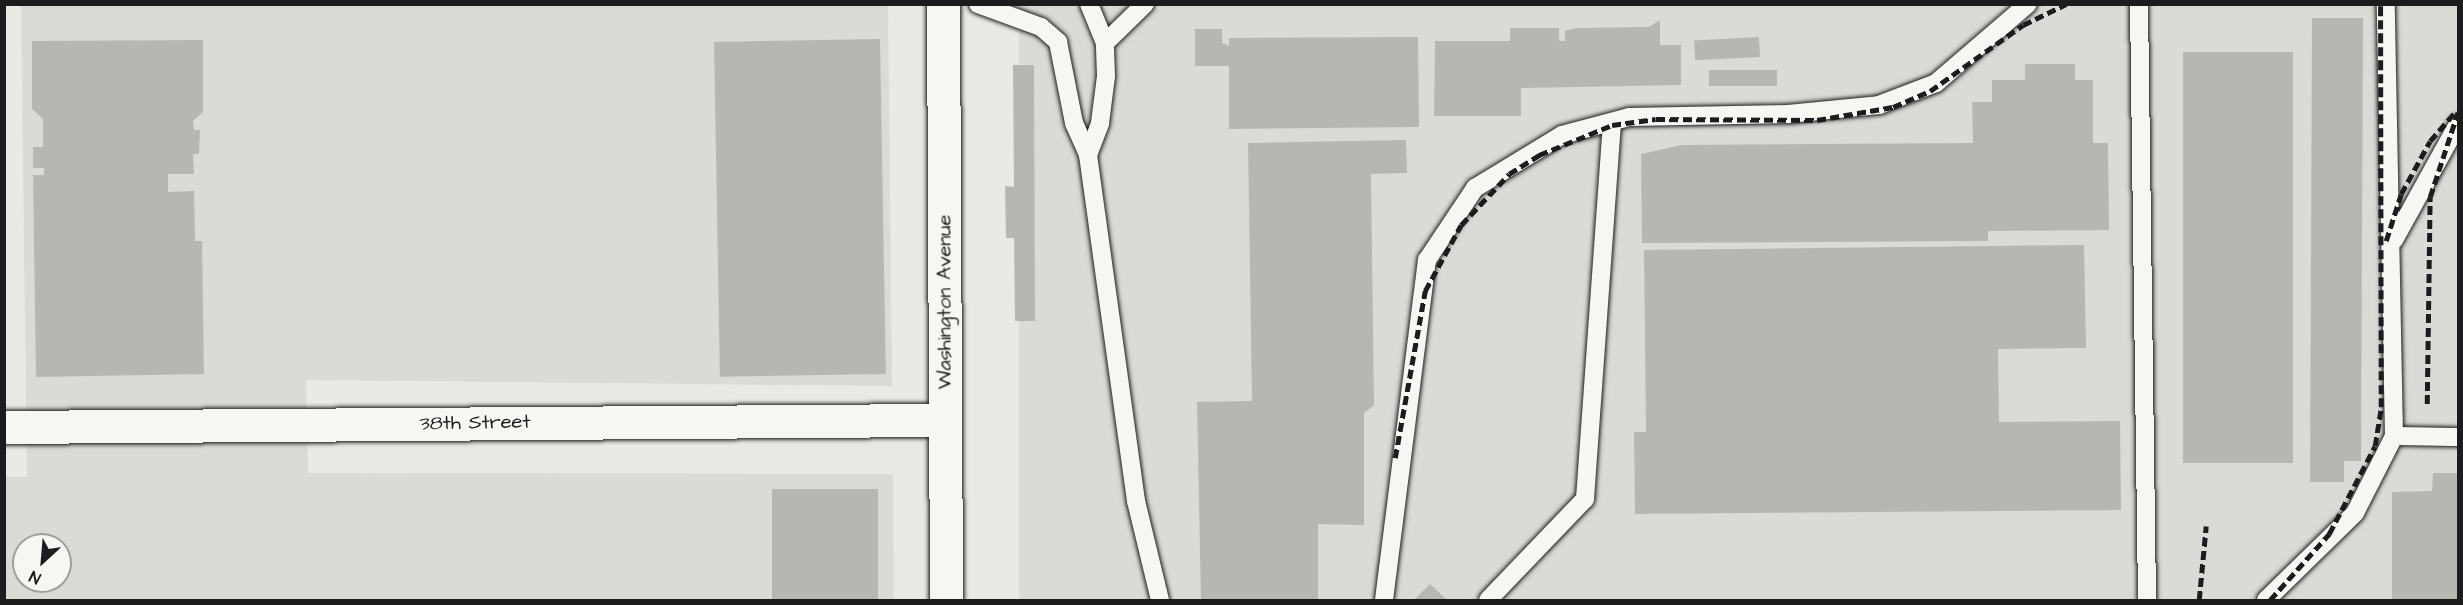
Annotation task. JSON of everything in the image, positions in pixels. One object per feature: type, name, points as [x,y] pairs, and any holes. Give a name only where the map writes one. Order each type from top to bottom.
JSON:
[{"type":"street","name":"Washington Avenue","points":[[943,4],[946,600]]},
{"type":"street","name":"38th Street","points":[[4,428],[945,420]]},
{"type":"lane","points":[[978,4],[1041,27],[1058,42],[1074,123],[1088,155],[1136,501],[1160,600]]},
{"type":"lane","points":[[1088,155],[1100,123],[1105,43],[1089,4]]},
{"type":"lane","points":[[1105,43],[1145,4]]},
{"type":"lane","points":[[1384,600],[1427,260],[1476,188],[1562,135],[1612,125],[1629,117],[1788,114],[1879,105],[1936,83],[2028,4]]},
{"type":"lane","points":[[2139,4],[2147,600]]},
{"type":"lane","points":[[2266,600],[2355,513],[2394,436],[2394,240],[2386,4]]},
{"type":"lane","points":[[2394,240],[2458,124]]},
{"type":"lane","points":[[1488,600],[1585,499],[1612,125]]},
{"type":"lane","points":[[2394,436],[2458,437]]},
{"type":"shaded area","points":[[21,5],[888,5],[892,386],[306,380],[308,473],[893,474],[894,600],[5,600],[4,477],[27,477]]},
{"type":"shaded area","points":[[1019,5],[2458,5],[2458,600],[1019,600]]},
{"type":"building","points":[[2312,18],[2363,18],[2361,461],[2344,461],[2344,482],[2310,482]]},
{"type":"building","points":[[1660,20],[1660,45],[1681,45],[1681,85],[1521,88],[1521,116],[1434,116],[1435,41],[1510,41],[1510,28],[1559,28],[1559,41],[1565,41],[1565,31],[1576,28],[1649,27]]},
{"type":"building","points":[[1195,29],[1222,29],[1222,43],[1229,46],[1229,38],[1418,37],[1419,127],[1229,129],[1229,66],[1195,66]]},
{"type":"building","points":[[1759,37],[1760,57],[1695,60],[1694,40]]},
{"type":"building","points":[[880,39],[886,374],[720,377],[714,42]]},
{"type":"building","points":[[203,40],[203,112],[193,121],[194,130],[200,130],[199,154],[193,154],[194,174],[168,174],[168,192],[194,191],[195,241],[202,241],[204,374],[36,377],[33,175],[44,175],[44,168],[33,168],[33,147],[43,147],[43,119],[32,109],[32,41]]},
{"type":"building","points":[[2183,52],[2293,52],[2293,463],[2183,463]]},
{"type":"building","points":[[2025,64],[2075,64],[2075,80],[2093,80],[2093,143],[2108,143],[2109,230],[1988,231],[1988,241],[1642,243],[1641,154],[1682,145],[1973,143],[1972,102],[1992,102],[1992,80],[2025,80]]},
{"type":"building","points":[[1013,65],[1034,65],[1035,321],[1015,321],[1014,238],[1006,238],[1005,186],[1014,187]]},
{"type":"building","points":[[1709,70],[1777,70],[1777,86],[1709,86]]},
{"type":"building","points":[[1406,140],[1407,173],[1371,174],[1374,405],[1364,413],[1364,525],[1318,524],[1318,600],[1201,600],[1197,402],[1252,401],[1248,143]]},
{"type":"building","points":[[2084,245],[2086,348],[1998,349],[1999,422],[2120,421],[2121,510],[1635,514],[1634,432],[1646,432],[1644,250]]},
{"type":"building","points":[[2433,473],[2458,473],[2458,600],[2392,600],[2392,492],[2432,491]]},
{"type":"building","points":[[772,489],[878,489],[878,600],[772,600]]},
{"type":"building","points":[[1430,584],[1447,600],[1414,600]]},
{"type":"railway","points":[[1395,458],[1425,291],[1461,225],[1509,174],[1539,155],[1612,125],[1656,119],[1817,120],[1893,107],[1930,91],[2023,25],[2066,4]]},
{"type":"railway","points":[[2270,600],[2329,534],[2375,446],[2381,407],[2380,4]]},
{"type":"railway","points":[[2427,404],[2430,197],[2458,112]]},
{"type":"railway","points":[[2386,241],[2401,194],[2430,141],[2454,113]]},
{"type":"railway","points":[[2199,600],[2206,526]]}]
